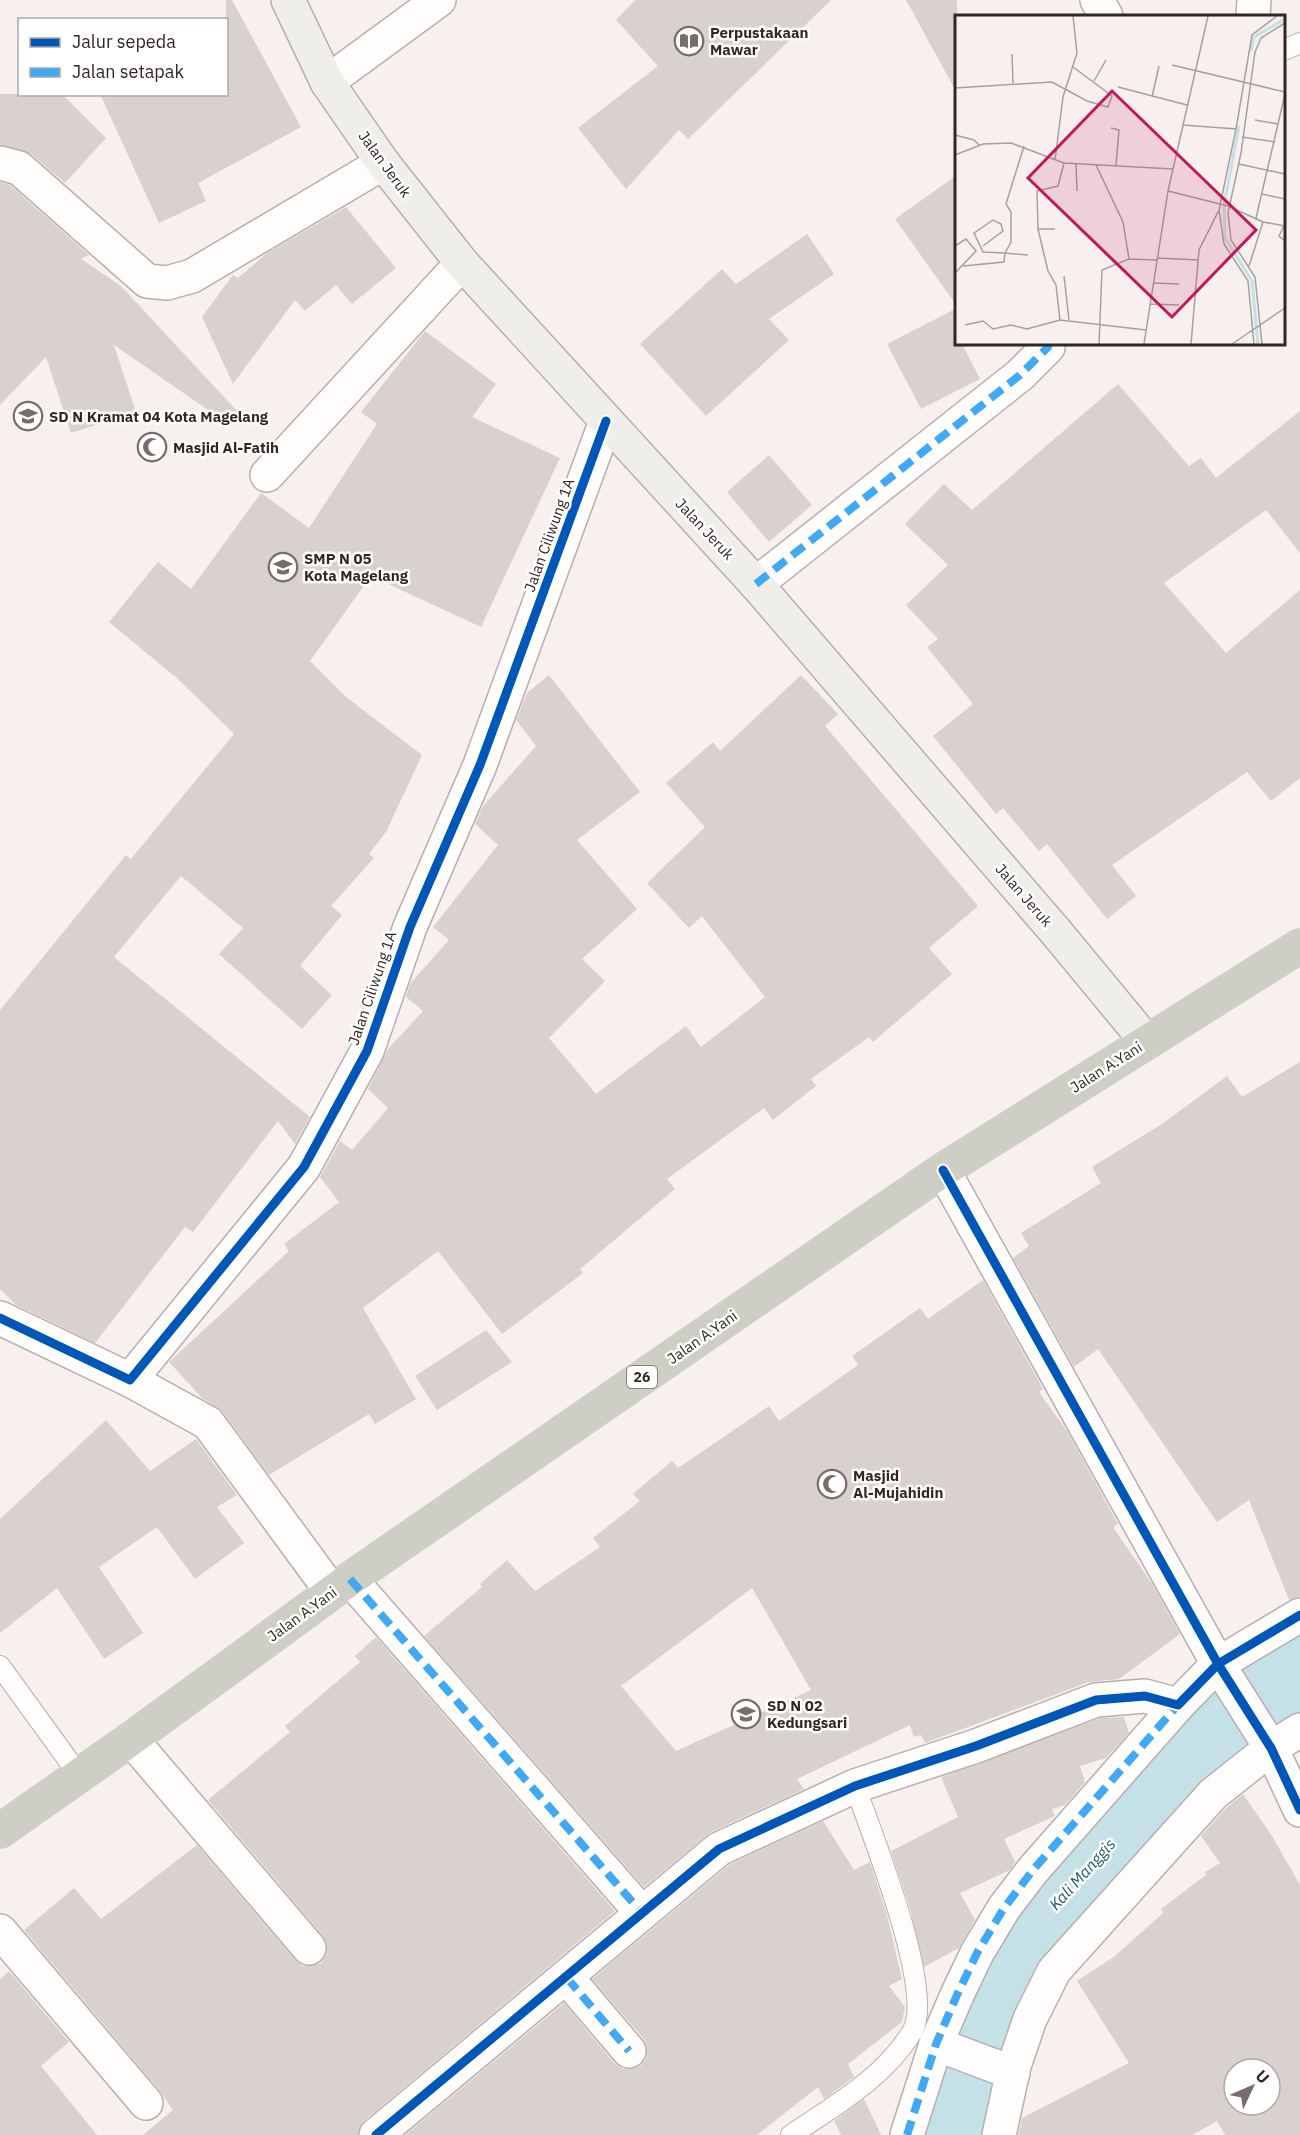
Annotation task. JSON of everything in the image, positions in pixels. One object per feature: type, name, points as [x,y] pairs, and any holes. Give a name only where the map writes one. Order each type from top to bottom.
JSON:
[{"type":"highway","name":"Jalan A.Yani","points":[[0,1831],[131,1739],[341,1585],[943,1170],[1300,946]]},
{"type":"main road","name":"Jalan Jeruk","points":[[288,0],[327,82],[382,163],[462,263],[756,584],[1056,932],[1147,1042]]},
{"type":"street","points":[[327,82],[439,0]]},
{"type":"street","points":[[1097,0],[1105,15]]},
{"type":"street","points":[[0,163],[19,168],[147,281],[167,283],[192,276],[382,163]]},
{"type":"street","points":[[267,475],[462,263]]},
{"type":"street","points":[[756,584],[1020,375],[1048,345]]},
{"type":"street","name":"Jalan Ciliwung 1A","points":[[130,1380],[304,1167],[367,1051],[410,927],[480,765],[606,421]]},
{"type":"street","points":[[943,1170],[1201,1687],[1267,1741],[1300,1810]]},
{"type":"street","points":[[0,1318],[130,1380],[208,1423],[341,1585],[639,1909]]},
{"type":"street","points":[[907,2135],[977,1953],[1004,1908],[1032,1870],[1201,1687],[1300,1615]]},
{"type":"street","points":[[376,2135],[567,1978],[639,1909],[719,1849],[855,1786],[976,1746],[1096,1700],[1145,1696],[1201,1687]]},
{"type":"street","points":[[999,2135],[1008,2071],[1054,1971],[1213,1794],[1267,1741],[1300,1730]]},
{"type":"street","points":[[131,1739],[309,1948]]},
{"type":"street","points":[[0,1930],[147,2103]]},
{"type":"street","points":[[567,1978],[629,2051]]},
{"type":"street","points":[[940,2045],[1008,2071]]},
{"type":"lane","points":[[1285,50],[1300,43]]},
{"type":"lane","points":[[0,1666],[79,1775]]},
{"type":"lane","points":[[791,2135],[884,2068],[913,2030],[917,2000],[914,1963],[855,1786]]},
{"type":"building","points":[[226,0],[232,0],[301,127],[198,183],[206,201],[159,223],[101,96],[228,96],[228,18],[226,18]]},
{"type":"building","points":[[635,0],[831,0],[688,139],[679,130],[626,189],[578,128],[658,66],[616,20]]},
{"type":"building","points":[[906,0],[957,0],[955,89]]},
{"type":"building","points":[[0,94],[64,96],[106,138],[65,183],[31,154],[0,145]]},
{"type":"building","points":[[955,176],[955,303],[895,219]]},
{"type":"building","points":[[0,182],[10,185],[89,255],[81,259],[121,286],[237,411],[227,423],[114,345],[136,412],[71,433],[46,357],[0,405]]},
{"type":"building","points":[[346,207],[396,268],[352,304],[336,285],[305,311],[295,300],[233,384],[202,317],[233,275],[238,278],[267,253]]},
{"type":"building","points":[[807,234],[834,274],[769,319],[789,340],[706,416],[640,344],[722,269],[736,284]]},
{"type":"building","points":[[955,309],[955,345],[963,345],[980,379],[921,409],[887,344]]},
{"type":"building","points":[[425,331],[496,384],[472,417],[560,458],[481,627],[371,576],[310,661],[346,697],[422,755],[386,832],[369,854],[374,858],[331,906],[342,915],[300,966],[332,995],[302,1029],[219,954],[243,928],[181,876],[114,957],[310,1117],[295,1144],[278,1121],[193,1232],[185,1227],[95,1343],[16,1305],[0,1289],[0,1010],[126,855],[131,859],[234,734],[178,679],[109,622],[158,562],[191,589],[261,493],[309,528],[377,424],[361,412]]},
{"type":"building","points":[[1118,384],[1189,466],[1201,458],[1216,478],[1300,411],[1300,553],[1266,510],[1164,583],[1226,653],[1300,590],[1300,778],[1271,801],[1247,772],[1112,865],[1136,896],[1107,919],[1047,844],[1039,851],[1003,808],[996,814],[933,736],[973,704],[927,647],[938,639],[906,605],[948,565],[905,524],[944,484],[972,510]]},
{"type":"building","points":[[769,455],[812,505],[769,542],[727,492]]},
{"type":"building","points":[[549,675],[640,792],[577,840],[637,909],[582,959],[605,981],[549,1038],[596,1094],[686,1026],[701,1047],[765,997],[702,916],[689,928],[647,883],[705,827],[666,783],[713,742],[720,751],[801,675],[838,714],[825,726],[978,906],[929,948],[952,974],[873,1042],[869,1037],[811,1079],[816,1086],[773,1120],[764,1108],[667,1179],[675,1189],[580,1269],[583,1273],[502,1334],[438,1251],[363,1308],[416,1399],[375,1424],[369,1414],[269,1475],[223,1412],[202,1398],[169,1362],[289,1251],[284,1244],[339,1202],[320,1177],[340,1141],[352,1150],[388,1108],[368,1089],[388,1049],[423,1011],[406,997],[410,984],[449,940],[433,927],[498,845],[475,824],[483,806],[536,746],[516,720],[527,693]]},
{"type":"building","points":[[1300,1062],[1300,1596],[1289,1600],[1249,1500],[1217,1522],[1098,1349],[1074,1367],[1013,1258],[1029,1246],[1021,1233],[1101,1183],[1092,1167],[1162,1124],[1227,1076],[1242,1097]]},
{"type":"building","points":[[983,1280],[1043,1389],[1039,1392],[1069,1434],[1118,1524],[1113,1527],[1153,1585],[1180,1634],[1119,1679],[1089,1682],[925,1743],[921,1735],[914,1737],[910,1725],[797,1779],[804,1789],[711,1832],[644,1887],[424,1636],[482,1587],[480,1584],[507,1560],[535,1591],[600,1547],[593,1538],[640,1501],[633,1494],[672,1461],[678,1468],[769,1406],[779,1421],[858,1365],[852,1356],[920,1308],[928,1319]],"holes":[[[752,1588],[811,1690],[676,1751],[621,1686]]]},
{"type":"building","points":[[486,1330],[512,1362],[437,1410],[415,1376]]},
{"type":"building","points":[[106,1420],[150,1471],[196,1439],[237,1495],[217,1507],[244,1543],[195,1579],[157,1527],[99,1567],[143,1633],[104,1659],[57,1588],[0,1633],[0,1519]]},
{"type":"building","points":[[376,1637],[615,1911],[364,2121],[358,2135],[143,2135],[173,2110],[160,2091],[24,1930],[74,1888],[101,1919],[197,1845],[295,1960],[303,1966],[321,1963],[327,1954],[327,1944],[323,1936],[208,1800],[290,1732],[285,1726],[360,1662],[355,1656]]},
{"type":"building","points":[[1124,1717],[1129,1733],[1106,1758],[1080,1766],[1085,1782],[1065,1805],[1052,1809],[1055,1816],[1004,1839],[1015,1862],[1010,1870],[960,1893],[975,1920],[959,1948],[924,1967],[910,1908],[891,1851],[958,1817],[941,1777],[1100,1718]]},
{"type":"building","points":[[1243,1794],[1272,1836],[1300,1885],[1300,2135],[1225,2135],[1217,2121],[1192,2135],[1018,2135],[1022,2118],[1129,2063],[1077,1981],[1115,1956],[1163,1913],[1161,1909],[1206,1875],[1205,1872],[1220,1863],[1201,1836],[1226,1808]]},
{"type":"building","points":[[823,1821],[854,1870],[870,1862],[887,1915],[902,1979],[889,1986],[905,2007],[902,2022],[848,2064],[854,2077],[824,2099],[818,2087],[757,2135],[405,2135],[564,2003],[615,2064],[623,2069],[641,2066],[647,2057],[644,2039],[592,1979],[729,1865]]},
{"type":"building","points":[[9,1971],[69,2042],[41,2066],[97,2135],[0,2135],[0,1979]]},
{"type":"building","points":[[864,2099],[881,2135],[841,2135],[834,2121]]},
{"type":"waterway","name":"Kali Manggis","points":[[949,2135],[1004,1960],[1124,1829],[1254,1701],[1300,1670]]},
{"type":"marked path","points":[[756,584],[1020,375],[1048,345]]},
{"type":"marked path","points":[[350,1579],[642,1913]]},
{"type":"marked path","points":[[907,2135],[936,2044],[977,1953],[1004,1908],[1033,1870],[1178,1705]]},
{"type":"marked path","points":[[567,1978],[629,2051]]},
{"type":"cycle path","points":[[0,1318],[130,1380],[304,1167],[367,1051],[410,927],[480,765],[606,421]]},
{"type":"cycle path","points":[[943,1170],[1218,1664],[1271,1748],[1300,1810]]},
{"type":"cycle path","points":[[376,2135],[719,1849],[855,1786],[976,1746],[1096,1700],[1145,1696],[1178,1705],[1218,1664],[1300,1615]]},
{"type":"place","name":"Perpustakaan Mawar","points":[[689,41]]},
{"type":"place","name":"SD N Kramat 04 Kota Magelang","points":[[28,416]]},
{"type":"place","name":"Masjid Al-Fatih","points":[[152,447]]},
{"type":"place","name":"SMP N 05 Kota Magelang","points":[[283,567]]},
{"type":"place","name":"Masjid Al-Mujahidin","points":[[832,1484]]},
{"type":"place","name":"SD N 02 Kedungsari","points":[[746,1714]]}]
